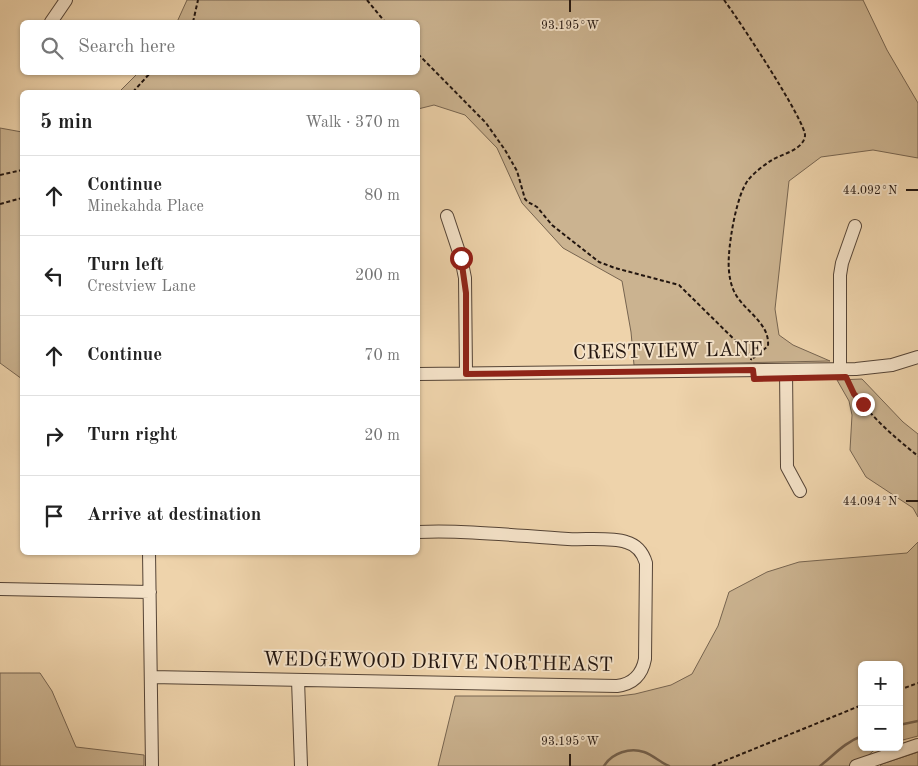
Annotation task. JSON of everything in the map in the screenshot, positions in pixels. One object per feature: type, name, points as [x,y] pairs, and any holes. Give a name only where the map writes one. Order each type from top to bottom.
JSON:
[{"type":"street","points":[[52,20],[66,0]]},
{"type":"street","points":[[447,216],[461,258],[465,278],[466,374]]},
{"type":"street","points":[[843,373],[840,275],[842,263],[856,226]]},
{"type":"street","name":"CRESTVIEW LANE","points":[[420,374],[752,365],[786,370],[843,373],[892,365],[918,357]]},
{"type":"street","points":[[786,370],[787,467],[800,491]]},
{"type":"street","name":"WEDGEWOOD DRIVE NORTHEAST","points":[[151,677],[617,686],[632,681],[640,674],[645,659],[646,563],[641,552],[633,545],[619,541],[552,538],[501,533],[468,531],[420,532]]},
{"type":"street","points":[[149,555],[152,766]]},
{"type":"street","points":[[0,589],[150,592]]},
{"type":"street","points":[[298,680],[301,766]]},
{"type":"street","points":[[857,765],[918,745]]},
{"type":"path","points":[[193,20],[198,0]]},
{"type":"path","points":[[367,0],[383,20]]},
{"type":"path","points":[[724,0],[775,77],[805,130],[804,141],[799,146],[773,159],[749,179],[742,189],[736,214],[729,256],[733,289],[758,320],[768,339],[768,346],[752,365]]},
{"type":"path","points":[[420,56],[486,123],[517,171],[524,198],[536,207],[552,225],[599,262],[679,285],[750,356],[752,365]]},
{"type":"path","points":[[135,90],[148,75]]},
{"type":"path","points":[[0,175],[20,170]]},
{"type":"path","points":[[0,204],[20,199]]},
{"type":"path","points":[[843,373],[854,394],[863,404],[918,456]]},
{"type":"path","points":[[903,689],[918,683]]},
{"type":"path","points":[[712,766],[860,706]]},
{"type":"shaded area","points":[[187,0],[863,0],[887,50],[918,103],[918,158],[873,150],[821,157],[789,181],[775,309],[779,335],[793,345],[830,361],[634,365],[631,332],[622,281],[563,248],[522,203],[497,148],[465,115],[434,105],[420,108],[420,90],[121,90],[136,75],[420,75],[420,20],[178,20]]},
{"type":"shaded area","points":[[0,128],[20,132],[20,378],[0,363]]},
{"type":"shaded area","points":[[862,379],[903,422],[918,434],[918,517],[913,508],[866,477],[850,450],[852,415],[849,401],[837,380]]},
{"type":"shaded area","points":[[918,542],[918,736],[903,740],[903,661],[858,661],[858,751],[873,751],[857,766],[438,766],[455,696],[619,696],[671,685],[692,674],[718,626],[729,592],[767,572],[799,562],[907,553]]},
{"type":"shaded area","points":[[0,673],[40,673],[52,691],[76,747],[144,755],[144,766],[0,766]]},
{"type":"shaded area","points":[[918,752],[918,766],[880,766],[882,764]]},
{"type":"waterway","points":[[903,724],[918,721]]},
{"type":"waterway","points":[[820,766],[845,745],[858,738]]},
{"type":"waterway","points":[[604,766],[607,761],[616,755],[633,750],[647,753],[669,766]]},
{"type":"route","points":[[461,258],[466,293],[466,374],[753,370],[754,379],[846,377],[854,394],[863,404]]}]
